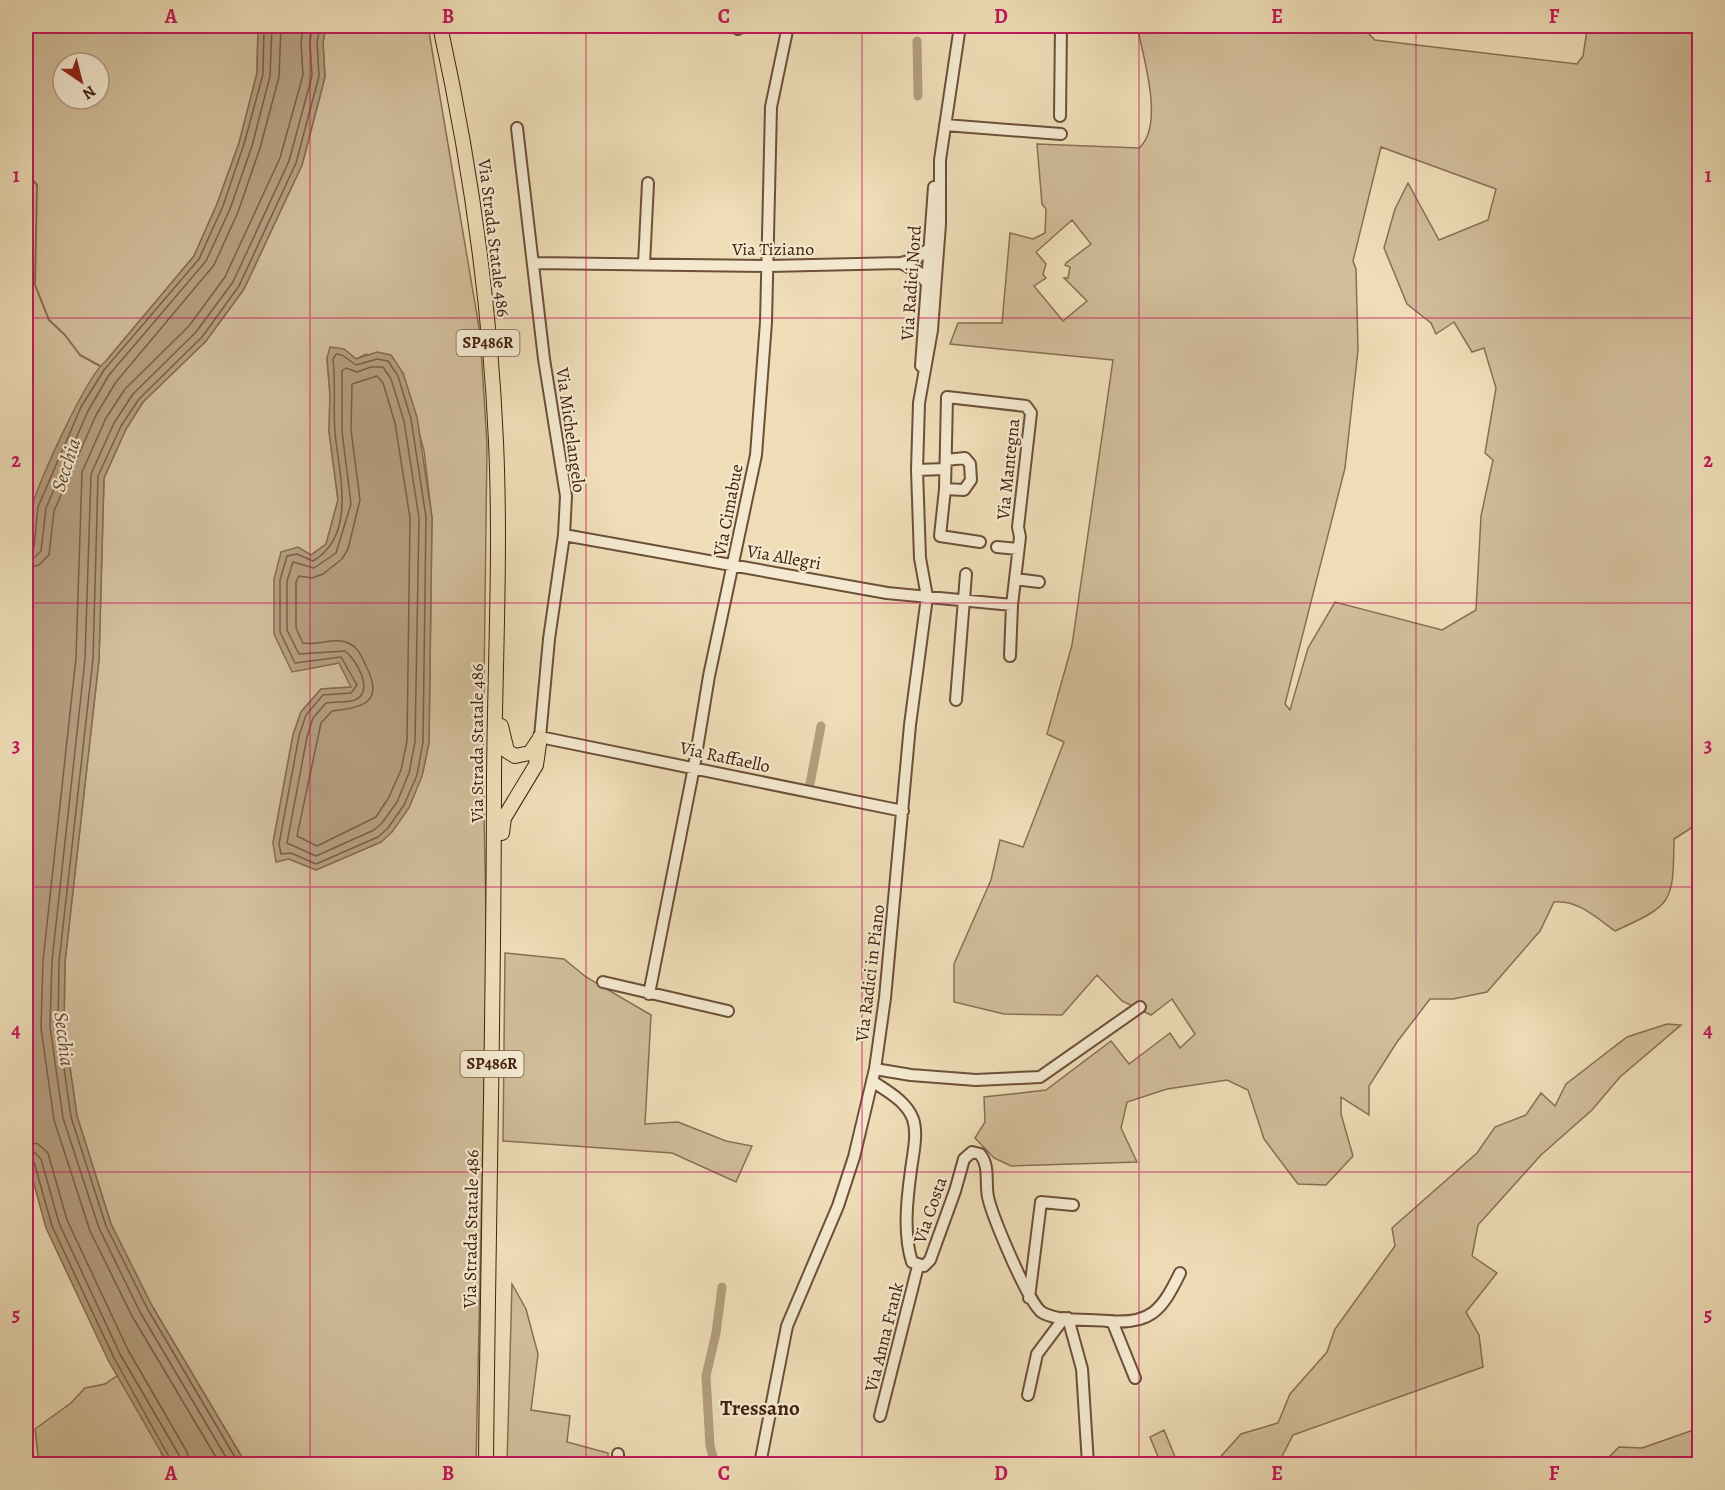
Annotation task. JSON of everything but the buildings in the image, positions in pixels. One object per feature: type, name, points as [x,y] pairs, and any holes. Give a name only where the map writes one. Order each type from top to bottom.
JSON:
[{"type":"main road","name":"Via Strada Statale 486","points":[[440,26],[456,98],[483,282],[496,442],[495,885],[486,1464]]},
{"type":"main road","points":[[496,663],[501,732],[507,751],[515,756],[530,753],[540,736]]},
{"type":"main road","points":[[495,885],[502,866],[504,818],[536,765],[540,736]]},
{"type":"street","name":"Via Cimabue","points":[[649,994],[694,766],[709,676],[756,455],[769,266],[771,106],[788,26]]},
{"type":"street","name":"Via Radici Nord","points":[[937,265],[941,205],[939,182],[960,26]]},
{"type":"street","points":[[1060,116],[1061,26]]},
{"type":"street","points":[[945,125],[1061,134]]},
{"type":"street","name":"Via Michelangelo","points":[[517,128],[544,359],[566,496],[564,535],[549,639],[540,736]]},
{"type":"street","name":"Via Radici Nord","points":[[920,393],[935,181],[939,182]]},
{"type":"street","points":[[932,216],[951,198],[939,182]]},
{"type":"street","points":[[644,264],[648,183]]},
{"type":"street","points":[[901,263],[915,259],[930,248]]},
{"type":"street","name":"Via Tiziano","points":[[534,263],[769,266],[901,263]]},
{"type":"street","points":[[901,263],[920,273],[927,284]]},
{"type":"street","name":"Via Radici in Piano","points":[[760,1464],[787,1326],[841,1197],[854,1157],[875,1069],[885,998],[910,725],[927,597],[921,558],[917,470],[920,393],[930,348],[937,265]]},
{"type":"street","name":"Via Mantegna","points":[[945,465],[947,397],[1029,408],[1031,413],[1018,527],[1020,537],[1018,549]]},
{"type":"street","points":[[917,470],[945,465],[953,458],[965,458],[970,464],[971,480],[964,490],[945,489]]},
{"type":"street","points":[[945,465],[940,536],[980,542]]},
{"type":"street","name":"Via Allegri","points":[[564,535],[734,566],[927,597],[1012,605]]},
{"type":"street","points":[[997,547],[1018,549],[1012,605],[1010,656]]},
{"type":"street","points":[[956,700],[966,574]]},
{"type":"street","points":[[1015,579],[1039,582]]},
{"type":"street","name":"Via Raffaello","points":[[540,736],[903,811]]},
{"type":"street","points":[[603,982],[729,1011]]},
{"type":"street","points":[[875,1069],[911,1076],[976,1080],[1040,1077],[1140,1007]]},
{"type":"street","name":"Via Costa","points":[[872,1082],[899,1100],[913,1119],[915,1137],[908,1193],[909,1251],[912,1262],[918,1266],[924,1266],[930,1260],[956,1191],[964,1159],[972,1152],[980,1154],[986,1162],[988,1199],[1029,1299]]},
{"type":"street","points":[[1073,1204],[1041,1202],[1029,1299],[1042,1312],[1066,1318],[1117,1321],[1144,1319],[1156,1312],[1166,1300],[1180,1274]]},
{"type":"street","name":"Via Anna Frank","points":[[880,1416],[918,1266]]},
{"type":"street","points":[[1028,1395],[1037,1354],[1066,1318]]},
{"type":"street","points":[[1066,1318],[1082,1369],[1088,1464]]},
{"type":"street","points":[[1117,1321],[1135,1378]]},
{"type":"shaded area","points":[[26,26],[258,26],[257,73],[239,143],[217,204],[194,256],[106,361],[32,506],[26,576]]},
{"type":"shaded area","points":[[326,26],[428,26],[480,333],[487,444],[483,768],[487,956],[476,1464],[246,1464],[152,1306],[111,1224],[77,1116],[64,1026],[65,962],[99,660],[104,478],[126,429],[143,402],[206,341],[244,289],[302,165],[325,77],[323,42]],"holes":[[[344,349],[356,359],[366,354],[403,373],[424,451],[432,518],[429,743],[422,776],[381,842],[316,870],[289,859],[273,843],[293,735],[301,712],[321,689],[352,687],[339,663],[292,671],[311,555],[326,544],[338,500],[329,431],[330,395],[327,358]]]},
{"type":"shaded area","points":[[1137,26],[1361,26],[1375,40],[1577,64],[1583,56],[1587,30],[1567,26],[1699,26],[1699,823],[1674,839],[1673,877],[1670,889],[1666,899],[1649,914],[1615,931],[1579,906],[1554,902],[1540,931],[1487,992],[1453,999],[1430,999],[1397,1042],[1369,1086],[1369,1115],[1341,1097],[1341,1114],[1353,1156],[1326,1185],[1298,1184],[1264,1139],[1248,1090],[1227,1080],[1167,1089],[1127,1102],[1121,1128],[1137,1162],[1011,1166],[994,1158],[975,1138],[985,1122],[984,1097],[1046,1090],[1111,1041],[1129,1064],[1170,1033],[1180,1048],[1195,1034],[1172,999],[1151,1015],[1122,1001],[1097,975],[1062,1015],[1004,1014],[954,1002],[954,964],[991,880],[1000,840],[1023,847],[1064,742],[1047,734],[1072,645],[1113,360],[950,344],[958,323],[1002,323],[1010,233],[1033,239],[1045,233],[1046,209],[1042,204],[1037,144],[1139,148],[1147,138],[1151,108],[1150,90]],"holes":[[[1381,147],[1496,189],[1488,220],[1439,240],[1408,183],[1395,209],[1384,248],[1407,304],[1431,323],[1436,334],[1454,322],[1472,352],[1484,348],[1496,388],[1485,453],[1493,460],[1481,516],[1476,610],[1442,630],[1335,602],[1308,648],[1290,710],[1285,704],[1345,468],[1358,350],[1356,269],[1353,261]],[[1072,220],[1091,244],[1066,263],[1065,265],[1070,267],[1068,278],[1064,278],[1087,301],[1063,321],[1034,286],[1046,278],[1043,274],[1046,264],[1036,252]]]},
{"type":"shaded area","points":[[505,953],[564,959],[586,977],[651,1015],[645,1124],[678,1122],[726,1141],[752,1146],[736,1182],[672,1153],[503,1141]]},
{"type":"shaded area","points":[[1667,1024],[1681,1025],[1620,1077],[1592,1110],[1541,1155],[1478,1225],[1472,1256],[1497,1273],[1466,1312],[1479,1335],[1483,1367],[1293,1435],[1278,1464],[1214,1464],[1241,1434],[1278,1423],[1290,1394],[1327,1352],[1335,1329],[1395,1246],[1392,1228],[1477,1153],[1495,1127],[1526,1115],[1541,1093],[1555,1106],[1566,1084],[1627,1037]]},
{"type":"shaded area","points":[[512,1284],[526,1309],[538,1354],[531,1410],[570,1416],[567,1442],[608,1453],[608,1464],[507,1464]]},
{"type":"shaded area","points":[[124,1371],[164,1438],[161,1453],[168,1464],[39,1464],[35,1429],[71,1403],[85,1388],[105,1384]]},
{"type":"shaded area","points":[[1699,1428],[1699,1464],[1602,1464],[1619,1447],[1642,1448]]},
{"type":"shaded area","points":[[1164,1430],[1178,1464],[1161,1464],[1150,1437]]},
{"type":"water","name":"Secchia","points":[[258,26],[326,26],[323,42],[325,77],[302,165],[244,289],[206,341],[143,402],[126,429],[104,478],[99,660],[65,962],[64,1026],[77,1116],[111,1224],[152,1306],[246,1464],[168,1464],[108,1360],[46,1228],[26,1155],[26,576],[32,507],[53,454],[76,406],[98,370],[194,256],[217,204],[239,143],[257,73]]},
{"type":"water","points":[[330,347],[344,349],[356,359],[377,352],[391,355],[403,373],[417,417],[432,518],[429,743],[422,776],[409,808],[392,832],[381,842],[316,870],[289,859],[276,862],[273,843],[293,735],[301,712],[321,689],[351,687],[339,663],[292,672],[274,634],[274,579],[281,552],[298,547],[311,555],[326,544],[338,500],[329,431],[330,395],[327,358]]},
{"type":"waterway","points":[[917,41],[918,96]]},
{"type":"waterway","points":[[26,172],[37,185],[35,285],[49,320],[65,335],[80,355],[100,366]]},
{"type":"waterway","points":[[810,784],[821,726]]},
{"type":"waterway","points":[[715,1464],[710,1446],[706,1376],[716,1333],[722,1287]]},
{"type":"district","name":"Tressano","points":[[760,1408]]}]
